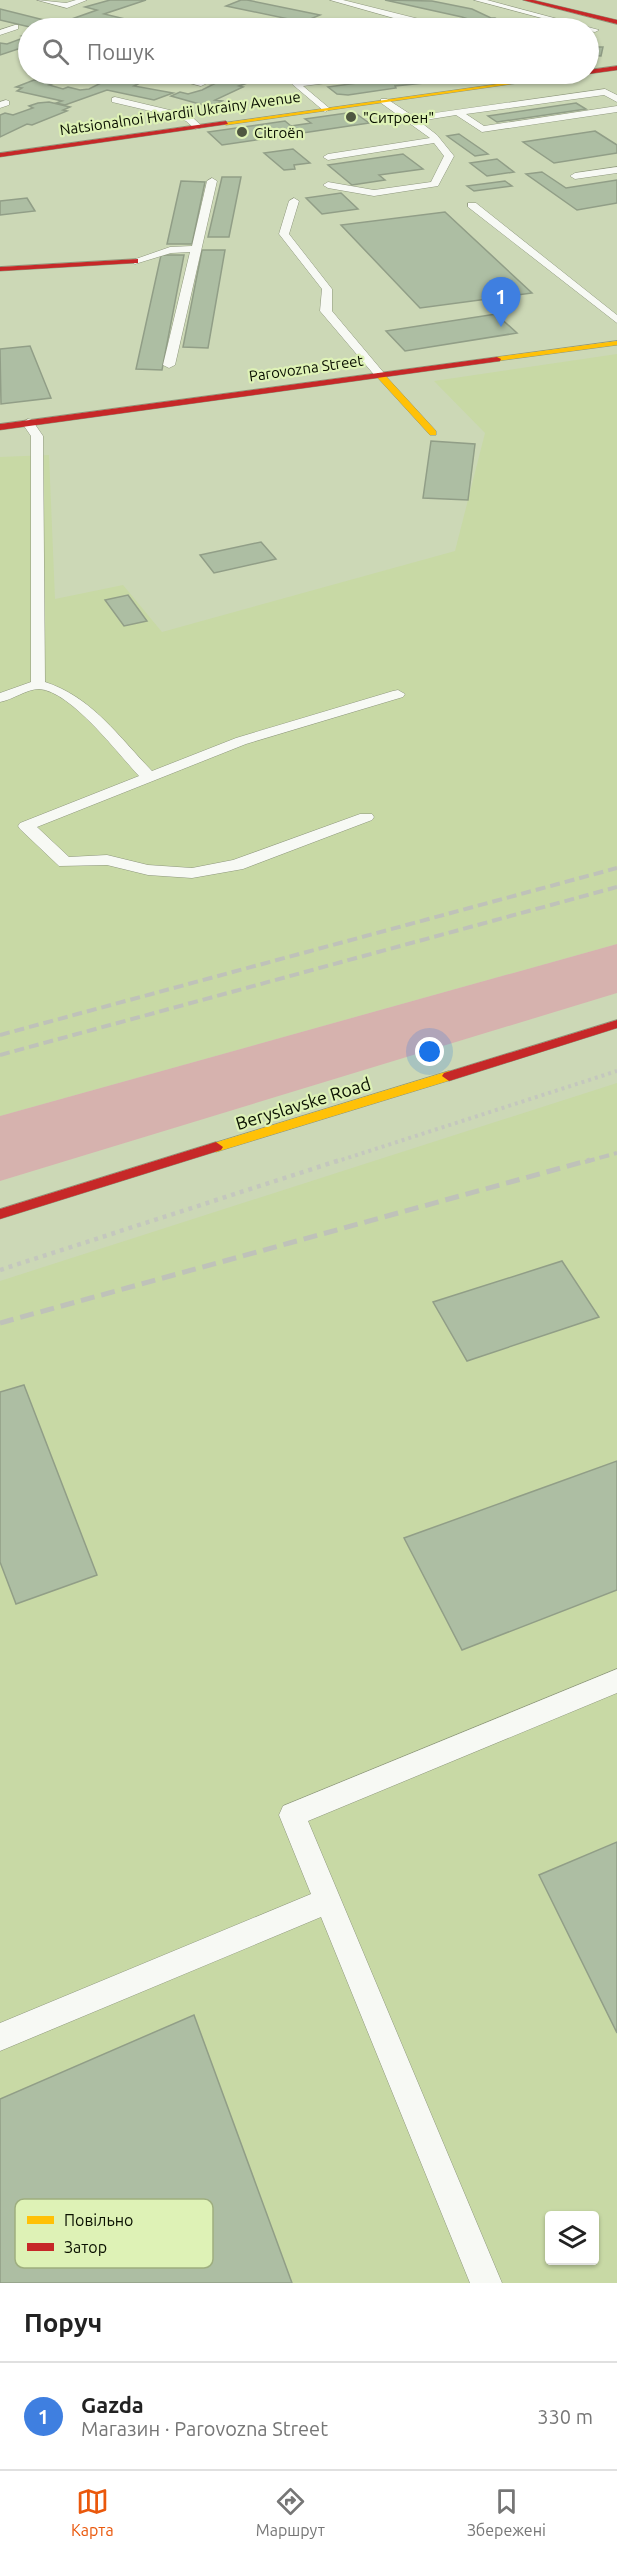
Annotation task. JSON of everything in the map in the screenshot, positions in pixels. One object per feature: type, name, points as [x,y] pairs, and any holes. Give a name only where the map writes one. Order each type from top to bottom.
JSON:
[{"type":"street","points":[[526,0],[617,20]]},
{"type":"street","points":[[537,0],[617,20]]},
{"type":"street","points":[[574,0],[617,10]]},
{"type":"street","points":[[599,70],[617,68]]},
{"type":"street","name":"Natsionalnoi Hvardii Ukrainy Avenue","points":[[0,154],[506,84]]},
{"type":"street","points":[[0,269],[135,261]]},
{"type":"street","name":"Parovozna Street","points":[[0,426],[617,343]]},
{"type":"street","points":[[381,375],[433,433]]},
{"type":"street","name":"Beryslavske Road","points":[[0,1214],[617,1024]]},
{"type":"lane","points":[[41,0],[67,6],[83,0]]},
{"type":"lane","points":[[334,0],[404,18]]},
{"type":"lane","points":[[478,0],[549,18]]},
{"type":"lane","points":[[0,33],[15,27]]},
{"type":"lane","points":[[296,84],[326,109]]},
{"type":"lane","points":[[411,119],[605,92],[617,99]]},
{"type":"lane","points":[[115,100],[179,115],[189,119],[198,127]]},
{"type":"lane","points":[[328,185],[374,193],[435,184],[449,156],[436,140],[411,119],[384,101]]},
{"type":"lane","points":[[457,112],[482,129],[617,109]]},
{"type":"lane","points":[[328,156],[436,140]]},
{"type":"lane","points":[[575,176],[617,170]]},
{"type":"lane","points":[[169,365],[212,181]]},
{"type":"lane","points":[[294,201],[284,234],[327,289],[326,311],[381,375]]},
{"type":"lane","points":[[472,205],[617,320]]},
{"type":"lane","points":[[135,261],[170,250],[195,249]]},
{"type":"lane","points":[[28,423],[37,436],[38,684]]},
{"type":"lane","points":[[0,698],[38,684],[55,688],[85,710],[149,777]]},
{"type":"lane","points":[[366,817],[237,865],[192,873],[148,870],[107,861],[65,862],[26,826],[241,741],[398,694]]},
{"type":"lane","points":[[486,2283],[292,1815],[617,1681]]},
{"type":"lane","points":[[0,2037],[327,1901]]},
{"type":"path","points":[[0,1270],[617,1071]]},
{"type":"shaded area","points":[[617,354],[617,944],[0,1116],[0,457],[49,455],[55,599],[123,585],[162,632],[455,551],[485,433],[434,381]]},
{"type":"shaded area","points":[[617,944],[617,993],[0,1181],[0,1116]]},
{"type":"shaded area","points":[[617,1083],[617,2283],[0,2283],[0,1281]]},
{"type":"building","points":[[110,0],[146,0],[104,14],[121,18],[74,18],[97,10],[85,7]]},
{"type":"building","points":[[247,0],[320,15],[313,18],[284,18],[226,6]]},
{"type":"building","points":[[385,0],[432,1],[472,9],[491,18],[462,17]]},
{"type":"building","points":[[0,9],[36,18],[18,18],[18,24],[0,20]]},
{"type":"building","points":[[18,40],[18,49],[0,55],[0,43],[7,44]]},
{"type":"building","points":[[599,47],[603,47],[601,56],[599,56]]},
{"type":"building","points":[[24,84],[52,84],[49,85],[63,89],[68,87],[80,90],[99,84],[138,84],[134,86],[173,93],[154,100],[107,90],[65,105],[56,103],[62,101],[17,91],[22,88],[16,87]]},
{"type":"building","points":[[214,84],[245,84],[239,86],[243,87],[215,100],[222,101],[210,107],[171,96],[180,92],[188,94]]},
{"type":"building","points":[[350,84],[415,84],[348,95],[337,94],[328,87]]},
{"type":"building","points":[[49,102],[70,107],[63,110],[67,111],[32,125],[27,124],[0,137],[0,115],[5,113],[13,115],[33,108],[29,106]]},
{"type":"building","points":[[576,103],[586,109],[497,122],[488,116]]},
{"type":"building","points":[[354,112],[369,123],[222,145],[208,132],[285,121],[291,126],[311,123],[305,119]]},
{"type":"building","points":[[595,131],[617,145],[617,153],[554,163],[523,142]]},
{"type":"building","points":[[459,134],[488,154],[475,156],[447,136]]},
{"type":"building","points":[[293,149],[310,163],[294,165],[295,169],[284,170],[264,153]]},
{"type":"building","points":[[403,154],[423,169],[379,175],[385,180],[352,185],[328,165]]},
{"type":"building","points":[[497,159],[514,172],[487,176],[470,163]]},
{"type":"building","points":[[542,172],[566,188],[617,180],[617,203],[577,210],[526,174]]},
{"type":"building","points":[[222,177],[241,177],[229,237],[208,237]]},
{"type":"building","points":[[181,181],[205,182],[192,244],[167,244]]},
{"type":"building","points":[[505,181],[512,186],[474,191],[467,186]]},
{"type":"building","points":[[341,193],[358,209],[322,214],[306,198]]},
{"type":"building","points":[[27,198],[35,211],[0,215],[0,201]]},
{"type":"building","points":[[445,212],[532,293],[420,308],[341,225]]},
{"type":"building","points":[[202,250],[225,250],[208,348],[183,347]]},
{"type":"building","points":[[161,255],[184,255],[162,370],[136,369]]},
{"type":"building","points":[[496,314],[517,333],[405,351],[386,331]]},
{"type":"building","points":[[30,346],[51,398],[1,404],[0,349]]},
{"type":"building","points":[[431,441],[475,444],[468,500],[423,498]]},
{"type":"building","points":[[261,542],[276,559],[214,573],[200,555]]},
{"type":"building","points":[[128,595],[147,621],[124,626],[105,600]]},
{"type":"building","points":[[562,1261],[599,1317],[467,1361],[433,1302]]},
{"type":"building","points":[[24,1385],[97,1575],[16,1604],[0,1562],[0,1392]]},
{"type":"building","points":[[617,1461],[617,1590],[462,1650],[404,1538]]},
{"type":"building","points":[[617,1842],[617,2033],[539,1875]]},
{"type":"building","points":[[194,2015],[292,2283],[0,2283],[0,2099]]},
{"type":"railway","points":[[0,1035],[617,868]]},
{"type":"railway","points":[[0,1055],[617,887]]},
{"type":"railway","points":[[585,1162],[617,1153]]},
{"type":"railway","points":[[0,1323],[590,1160]]},
{"type":"traffic: slow","points":[[226,123],[506,84]]},
{"type":"traffic: slow","points":[[497,359],[617,343]]},
{"type":"traffic: slow","points":[[380,375],[433,433]]},
{"type":"traffic: slow","points":[[216,1147],[449,1076]]},
{"type":"traffic: jam","points":[[526,0],[617,22]]},
{"type":"traffic: jam","points":[[599,70],[617,68]]},
{"type":"traffic: jam","points":[[0,155],[226,123]]},
{"type":"traffic: jam","points":[[0,269],[135,261]]},
{"type":"traffic: jam","points":[[0,427],[497,359]]},
{"type":"traffic: jam","points":[[449,1076],[617,1024]]},
{"type":"traffic: jam","points":[[0,1214],[216,1147]]},
{"type":"place","name":"\"Ситроен\"","points":[[351,117]]},
{"type":"place","name":"Citroën","points":[[242,132]]},
{"type":"place","name":"Gazda","points":[[501,327]]}]
